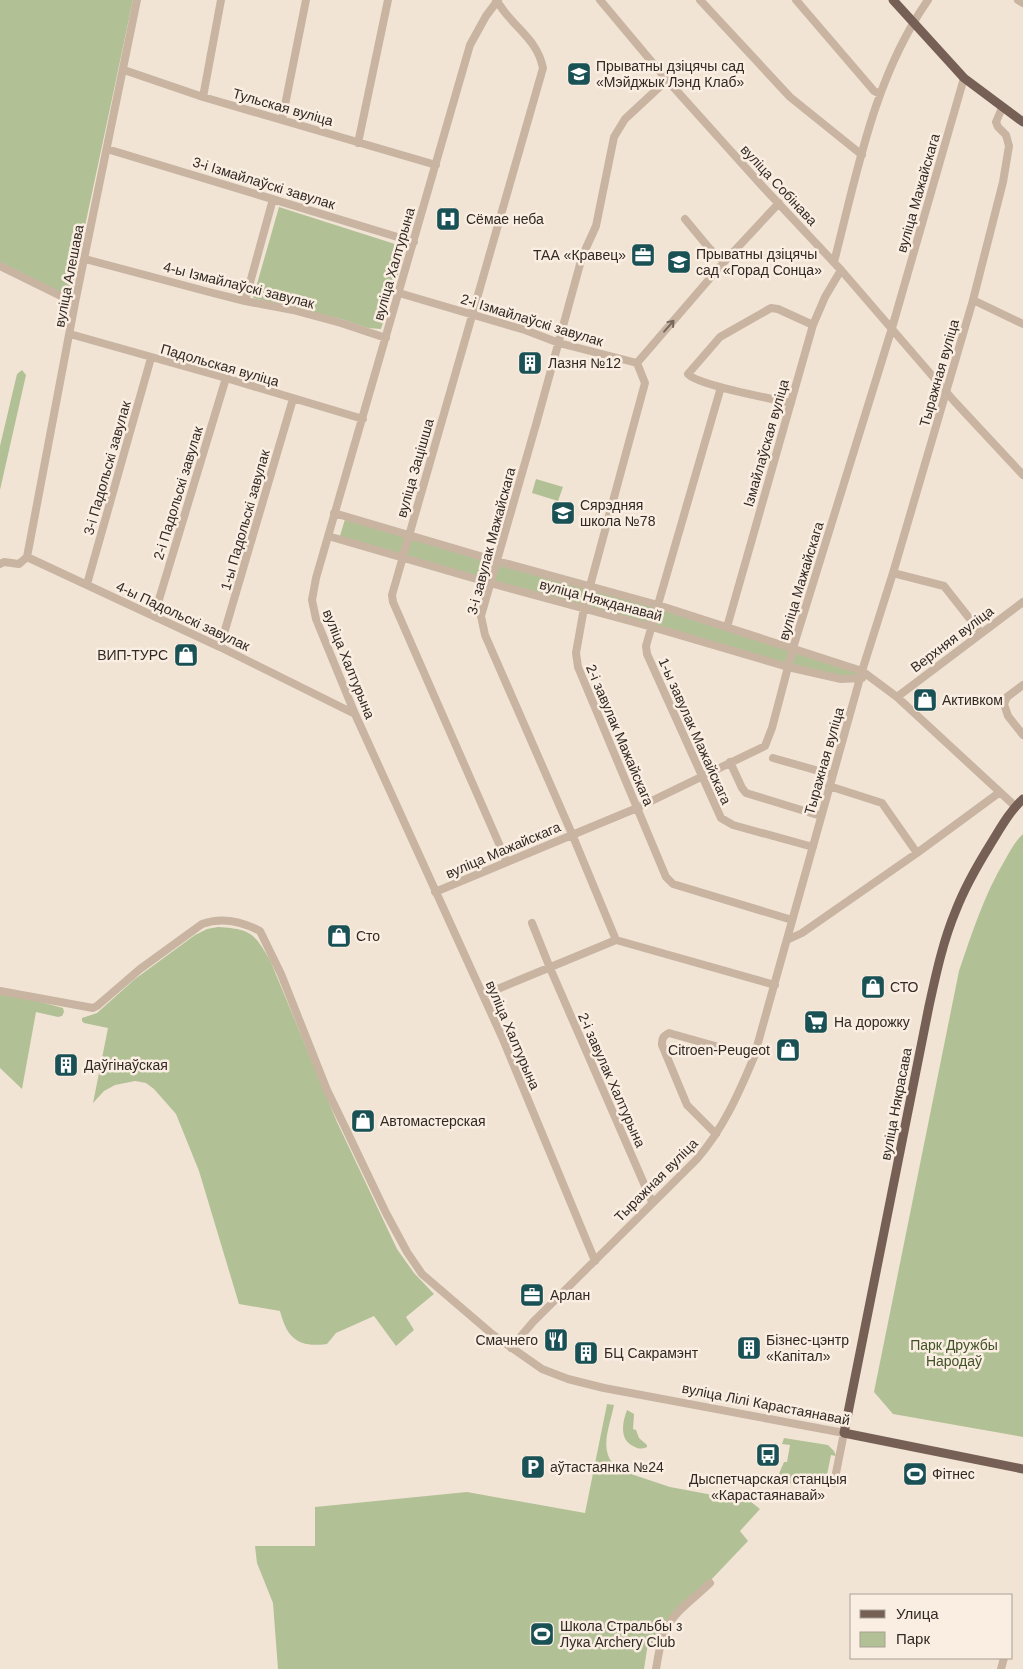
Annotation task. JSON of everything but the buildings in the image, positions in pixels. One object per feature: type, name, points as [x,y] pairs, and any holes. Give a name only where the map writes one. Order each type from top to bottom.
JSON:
[{"type":"main road","points":[[893,0],[964,78],[1023,122]]},
{"type":"main road","name":"вуліца Някрасава","points":[[844,1434],[929,1006],[943,948],[955,912],[971,876],[1004,822],[1023,799]]},
{"type":"main road","name":"вуліца Лілі Карастаянавай","points":[[844,1434],[1023,1469]]},
{"type":"street","name":"вуліца Алешава","points":[[27,557],[137,0]]},
{"type":"street","points":[[203,97],[222,0]]},
{"type":"street","points":[[282,120],[306,0]]},
{"type":"street","points":[[358,142],[388,0]]},
{"type":"street","name":"вуліца Зацішша","points":[[497,0],[506,14],[532,42],[540,55],[543,68],[408,535],[392,599],[507,862]]},
{"type":"street","name":"вуліца Халтурына","points":[[497,0],[470,45],[334,513],[313,587],[312,600],[313,610],[356,714],[483,995],[595,1260]]},
{"type":"street","name":"вуліца Собінава","points":[[600,0],[667,80],[842,270],[947,392],[1023,474]]},
{"type":"street","points":[[700,0],[790,97],[862,155]]},
{"type":"street","points":[[796,0],[874,91],[880,94]]},
{"type":"street","points":[[834,262],[870,122],[880,94],[913,23],[928,0]]},
{"type":"street","points":[[1018,0],[1023,3]]},
{"type":"street","name":"Тульская вуліца","points":[[124,70],[203,97],[436,165]]},
{"type":"street","name":"вуліца Мажайскага","points":[[435,892],[637,808],[730,762],[761,749],[767,742],[793,648],[892,328],[964,78]]},
{"type":"street","name":"3-і завулак Мажайскага","points":[[616,940],[482,626],[481,616],[582,257],[596,226],[614,137],[625,119],[667,80]]},
{"type":"street","name":"Тыражная вуліца","points":[[511,1348],[534,1322],[652,1202],[697,1159],[716,1134],[729,1111],[754,1057],[832,775],[864,675],[973,300],[1007,160],[1008,139],[996,122],[1002,108]]},
{"type":"street","name":"3-і Ізмайлаўскі завулак","points":[[107,149],[414,242]]},
{"type":"street","points":[[245,301],[273,199]]},
{"type":"street","points":[[637,362],[724,262],[779,203]]},
{"type":"street","points":[[685,219],[709,248],[724,262]]},
{"type":"street","name":"4-ы Ізмайлаўскі завулак","points":[[85,259],[245,301],[341,323],[386,338]]},
{"type":"street","points":[[0,266],[76,303]]},
{"type":"street","name":"Ізмайлаўская вуліца","points":[[727,627],[813,325],[825,297],[842,270]]},
{"type":"street","name":"2-і Ізмайлаўскі завулак","points":[[399,293],[525,330],[559,343],[637,362]]},
{"type":"street","points":[[973,300],[1023,324]]},
{"type":"street","points":[[791,403],[721,387],[694,379],[688,374],[720,337],[771,308],[778,309],[813,325]]},
{"type":"street","name":"Падольская вуліца","points":[[70,334],[362,419]]},
{"type":"street","name":"3-і Падольскі завулак","points":[[87,584],[151,358]]},
{"type":"street","name":"2-і завулак Мажайскага","points":[[637,362],[645,383],[589,586],[576,653],[578,667],[666,877],[673,884],[792,920]]},
{"type":"street","name":"2-і Падольскі завулак","points":[[154,616],[226,378]]},
{"type":"street","name":"1-ы завулак Мажайскага","points":[[721,387],[646,646],[647,654],[720,818],[726,822],[813,847]]},
{"type":"street","name":"1-ы Падольскі завулак","points":[[220,648],[293,399]]},
{"type":"street","name":"вуліца Няжданавай","points":[[334,513],[497,561],[658,605],[793,648],[864,675],[897,697],[1016,806]]},
{"type":"street","name":"вуліца Няжданавай","points":[[328,536],[788,667],[840,679],[864,675]]},
{"type":"street","points":[[0,564],[4,562],[19,564],[27,557]]},
{"type":"street","name":"4-ы Падольскі завулак","points":[[27,557],[356,714]]},
{"type":"street","points":[[893,573],[944,586],[981,633]]},
{"type":"street","name":"Верхняя вуліца","points":[[897,697],[1023,602]]},
{"type":"street","points":[[1023,685],[1007,697],[1004,704],[1008,716],[1023,736]]},
{"type":"street","points":[[773,758],[832,775]]},
{"type":"street","points":[[730,762],[746,793],[821,816]]},
{"type":"street","points":[[829,786],[882,803],[917,853]]},
{"type":"street","points":[[787,940],[802,933],[917,853],[1000,792]]},
{"type":"street","name":"вуліца Лілі Карастаянавай","points":[[0,992],[93,1008],[140,969],[202,924],[214,920],[226,920],[260,930],[281,974],[335,1106],[406,1252],[422,1274],[511,1348],[554,1375],[578,1382],[844,1434]]},
{"type":"street","name":"2-і завулак Халтурына","points":[[532,923],[652,1202]]},
{"type":"street","points":[[483,995],[616,940],[775,985]]},
{"type":"street","points":[[716,1134],[687,1105],[662,1045],[662,1039],[664,1035],[669,1033],[754,1057]]},
{"type":"street","points":[[834,1482],[844,1434]]},
{"type":"street","points":[[656,1669],[661,1642],[671,1621],[710,1583]]},
{"type":"green space","points":[[0,0],[133,0],[71,292],[66,295],[0,262]]},
{"type":"green space","points":[[279,207],[398,245],[405,252],[381,329],[368,328],[341,319],[253,298]]},
{"type":"green space","points":[[22,370],[26,375],[0,490],[0,446],[17,374]]},
{"type":"green space","points":[[536,479],[563,487],[558,501],[532,493]]},
{"type":"green space","points":[[346,516],[602,589],[859,670],[857,679],[841,679],[339,539]]},
{"type":"green space","name":"Парк Дружбы Народаў","points":[[1023,834],[1023,1437],[893,1414],[874,1392],[959,971],[979,914],[991,887],[1011,850]]},
{"type":"green space","points":[[218,927],[238,929],[250,934],[260,944],[270,960],[337,1122],[397,1249],[414,1273],[434,1294],[406,1317],[414,1330],[396,1346],[374,1316],[336,1333],[327,1344],[317,1345],[295,1339],[286,1328],[280,1311],[239,1304],[199,1171],[176,1114],[154,1089],[146,1083],[135,1081],[115,1085],[104,1091],[93,1103],[108,1028],[84,1023],[82,1018],[97,1013],[135,979],[195,935],[207,929]]},
{"type":"green space","points":[[0,991],[63,1008],[64,1012],[62,1016],[58,1017],[36,1012],[22,1089],[0,1068]]},
{"type":"green space","points":[[607,1404],[614,1405],[607,1433],[607,1450],[614,1465],[622,1471],[670,1487],[718,1496],[741,1494],[760,1509],[740,1531],[748,1541],[682,1607],[660,1644],[648,1643],[644,1669],[278,1669],[273,1603],[257,1563],[255,1546],[315,1546],[315,1507],[467,1492],[585,1513]]},
{"type":"green space","points":[[627,1410],[634,1414],[633,1429],[636,1430],[639,1438],[647,1447],[638,1448],[626,1441],[623,1426]]},
{"type":"green space","points":[[784,1438],[828,1445],[836,1456],[831,1455],[826,1480],[831,1481],[818,1484],[775,1483],[784,1462],[787,1462],[790,1445],[782,1444]]},
{"type":"place","name":"Прыватны дзіцячы сад «Мэйджык Лэнд Клаб»","points":[[579,74]]},
{"type":"place","name":"Сёмае неба","points":[[448,219]]},
{"type":"place","name":"ТАА «Кравец»","points":[[643,255]]},
{"type":"place","name":"Прыватны дзіцячы сад «Горад Сонца»","points":[[679,262]]},
{"type":"place","name":"Лазня №12","points":[[530,363]]},
{"type":"place","name":"Сярэдняя школа №78","points":[[563,513]]},
{"type":"place","name":"ВИП-ТУРС","points":[[186,655]]},
{"type":"place","name":"Активком","points":[[925,700]]},
{"type":"place","name":"Сто","points":[[339,936]]},
{"type":"place","name":"СТО","points":[[873,987]]},
{"type":"place","name":"На дорожку","points":[[816,1022]]},
{"type":"place","name":"Citroen-Peugeot","points":[[788,1050]]},
{"type":"place","name":"Даўгінаўская","points":[[66,1065]]},
{"type":"place","name":"Автомастерская","points":[[363,1121]]},
{"type":"place","name":"Арлан","points":[[532,1295]]},
{"type":"place","name":"Смачнего","points":[[556,1340]]},
{"type":"place","name":"Бізнес-цэнтр «Капітал»","points":[[749,1348]]},
{"type":"place","name":"БЦ Сакрамэнт","points":[[586,1353]]},
{"type":"place","name":"Дыспетчарская станцыя «Карастаянавай»","points":[[768,1455]]},
{"type":"place","name":"аўтастаянка №24","points":[[533,1467]]},
{"type":"place","name":"Фітнес","points":[[915,1474]]},
{"type":"place","name":"Школа Стральбы з Лука Archery Club","points":[[542,1634]]}]
